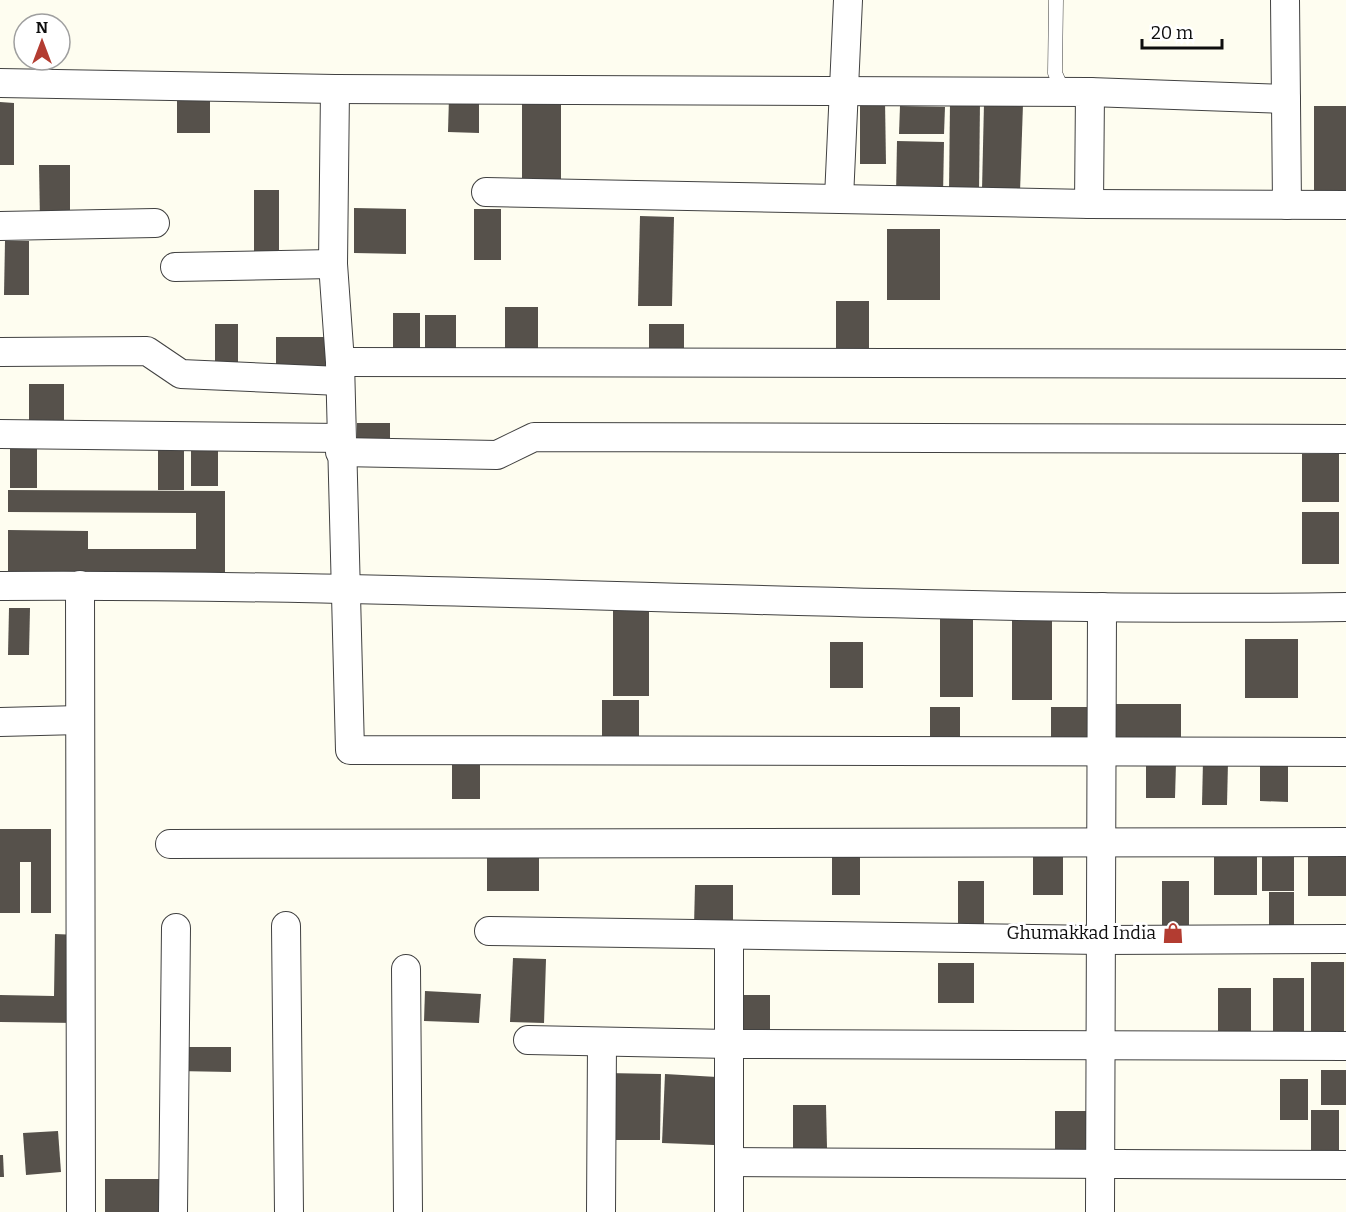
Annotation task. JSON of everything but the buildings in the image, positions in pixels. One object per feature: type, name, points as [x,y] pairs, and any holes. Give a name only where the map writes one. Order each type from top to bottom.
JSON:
[{"type":"street","points":[[839,198],[846,90],[848,0]]},
{"type":"street","points":[[1285,0],[1287,205]]},
{"type":"street","points":[[0,83],[335,89],[1077,91],[1286,99]]},
{"type":"street","points":[[335,89],[333,264],[340,372],[350,750],[1346,752]]},
{"type":"street","points":[[1077,91],[1089,204]]},
{"type":"street","points":[[486,192],[1089,204],[1346,205]]},
{"type":"street","points":[[0,226],[155,223]]},
{"type":"street","points":[[175,267],[333,264]]},
{"type":"street","points":[[0,352],[147,351],[181,374],[1346,364]]},
{"type":"street","points":[[0,434],[341,445],[497,456],[534,437],[1346,439]]},
{"type":"street","points":[[80,585],[81,1212]]},
{"type":"street","points":[[0,586],[344,588],[1102,607],[1346,607]]},
{"type":"street","points":[[1100,1212],[1102,607]]},
{"type":"street","points":[[0,722],[80,720]]},
{"type":"street","points":[[170,844],[1346,842]]},
{"type":"street","points":[[286,926],[289,1212]]},
{"type":"street","points":[[173,1212],[176,928]]},
{"type":"street","points":[[489,931],[1101,940],[1346,939]]},
{"type":"street","points":[[729,936],[729,1212]]},
{"type":"street","points":[[406,969],[408,1212]]},
{"type":"street","points":[[528,1040],[729,1044],[1346,1046]]},
{"type":"street","points":[[600,1212],[602,1042]]},
{"type":"street","points":[[729,1162],[1346,1165]]},
{"type":"lane","points":[[1056,0],[1055,73],[1077,91]]},
{"type":"place","name":"Ghumakkad India","points":[[1173,933]]}]
